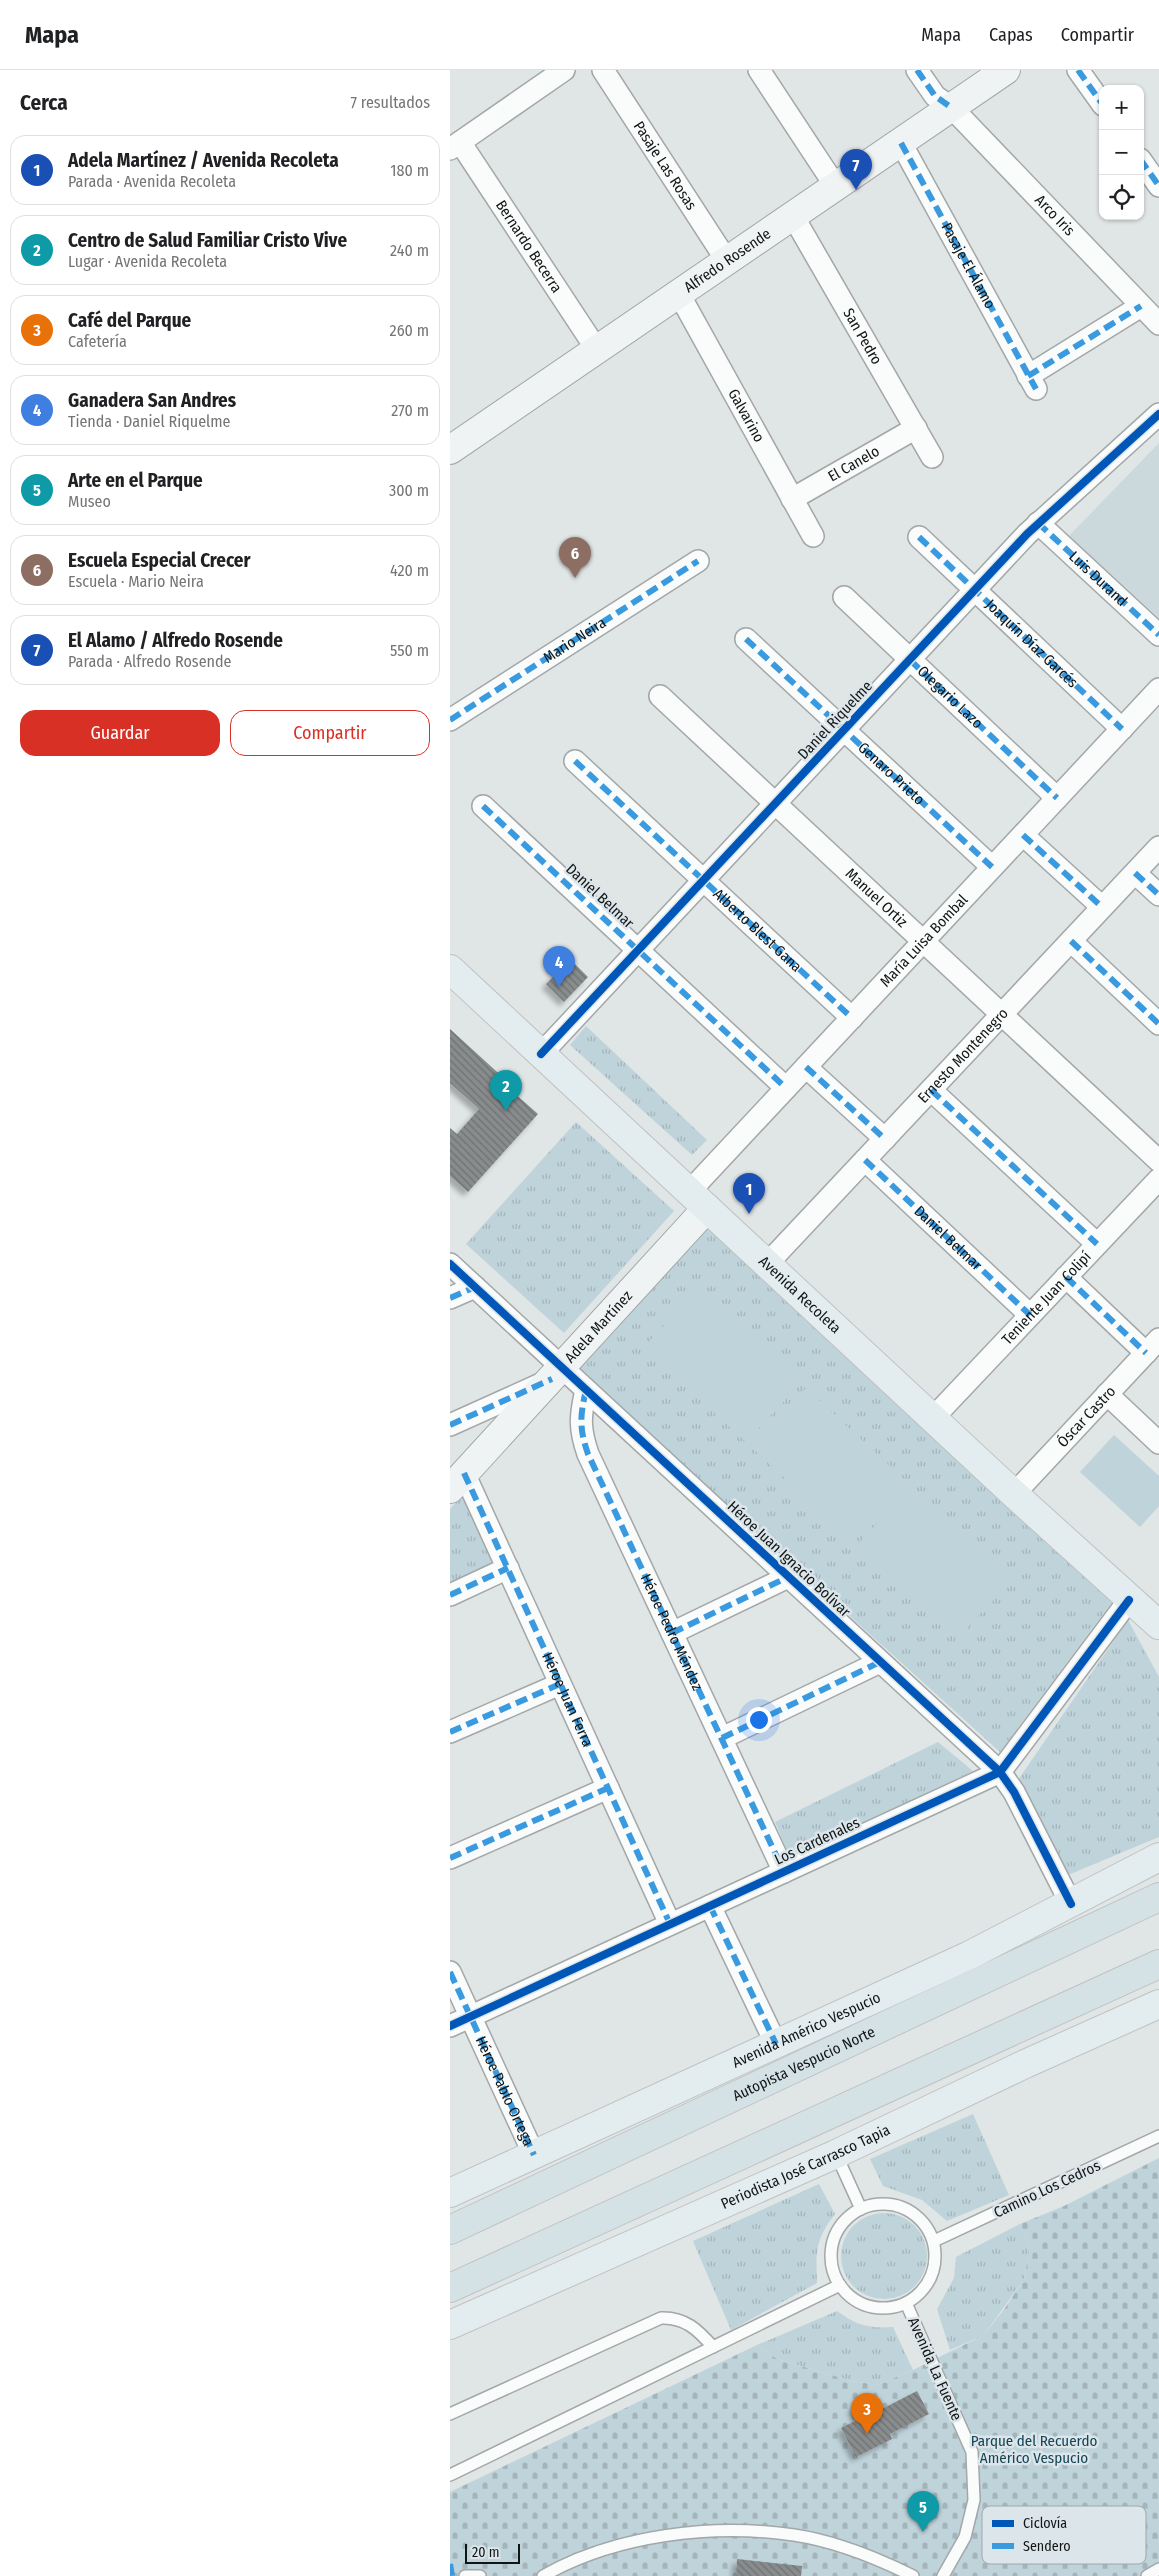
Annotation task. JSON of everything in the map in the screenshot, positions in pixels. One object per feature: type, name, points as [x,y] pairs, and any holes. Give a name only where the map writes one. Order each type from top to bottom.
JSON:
[{"type":"highway","name":"Autopista Vespucio Norte","points":[[450,2230],[1159,1897]]},
{"type":"highway","points":[[450,2288],[1159,1964]]},
{"type":"main road","name":"Avenida Recoleta","points":[[450,969],[1156,1625]]},
{"type":"main road","name":"Avenida Américo Vespucio","points":[[450,2193],[968,1956],[1159,1857]]},
{"type":"main road","name":"Periodista José Carrasco Tapia","points":[[450,2325],[836,2154],[1025,2064],[1159,2004]]},
{"type":"street","points":[[455,146],[564,70]]},
{"type":"street","name":"Pasaje Las Rosas","points":[[603,70],[727,261]]},
{"type":"street","points":[[759,70],[836,187]]},
{"type":"street","name":"Arco Iris","points":[[917,70],[935,96],[952,108],[1159,324]]},
{"type":"street","name":"Alfredo Rosende","points":[[450,450],[1006,70]]},
{"type":"street","points":[[1078,70],[1099,99]]},
{"type":"street","name":"Pasaje El Álamo","points":[[901,143],[1032,382],[1141,306]]},
{"type":"street","name":"Bernardo Becerra","points":[[455,146],[597,350]]},
{"type":"street","points":[[1144,165],[1159,186]]},
{"type":"street","name":"San Pedro","points":[[793,216],[932,457]]},
{"type":"street","name":"Galvarino","points":[[679,294],[813,536]]},
{"type":"street","name":"Daniel Riquelme","points":[[541,1054],[1038,523],[1159,414]]},
{"type":"street","name":"El Canelo","points":[[792,499],[916,428]]},
{"type":"street","name":"Luis Durand","points":[[1038,523],[1159,635]]},
{"type":"street","name":"Joaquín Díaz Garcés","points":[[919,537],[1122,729]]},
{"type":"street","name":"Mario Neira","points":[[450,720],[698,561]]},
{"type":"street","name":"Olegario Lazo","points":[[844,597],[1057,798]]},
{"type":"street","name":"Genaro Prieto","points":[[746,639],[992,868]]},
{"type":"street","name":"María Luisa Bombal","points":[[698,1200],[786,1088],[1159,689]]},
{"type":"street","name":"Manuel Ortiz","points":[[660,696],[1159,1161]]},
{"type":"street","name":"Alberto Blest Gana","points":[[575,761],[852,1018]]},
{"type":"street","name":"Daniel Belmar","points":[[484,806],[786,1088]]},
{"type":"street","points":[[1023,835],[1102,908]]},
{"type":"street","name":"Ernesto Montenegro","points":[[768,1264],[1159,847]]},
{"type":"street","points":[[1135,873],[1159,895]]},
{"type":"street","points":[[1071,941],[1159,1024]]},
{"type":"street","points":[[806,1067],[885,1139]]},
{"type":"street","points":[[931,1090],[1097,1244]]},
{"type":"street","name":"Daniel Belmar","points":[[865,1160],[1030,1315]]},
{"type":"street","name":"Teniente Juan Colipí","points":[[933,1418],[1159,1179]]},
{"type":"street","name":"Adela Martínez","points":[[457,1481],[557,1374],[698,1200]]},
{"type":"street","name":"Héroe Juan Ignacio Bolívar","points":[[450,1264],[475,1287],[557,1374],[586,1390],[1000,1772],[1014,1792],[1071,1904]]},
{"type":"street","points":[[1066,1277],[1153,1346]]},
{"type":"street","points":[[450,1298],[475,1287]]},
{"type":"street","name":"Óscar Castro","points":[[1014,1494],[1153,1346]]},
{"type":"street","points":[[450,1425],[557,1374]]},
{"type":"street","name":"Héroe Pedro Méndez","points":[[586,1390],[580,1417],[581,1435],[588,1454],[784,1872]]},
{"type":"street","points":[[1107,1394],[1159,1443]]},
{"type":"street","name":"Héroe Juan Ferra","points":[[457,1481],[508,1568],[670,1924]]},
{"type":"street","points":[[450,1595],[508,1568]]},
{"type":"street","points":[[672,1633],[788,1577]]},
{"type":"street","name":"Los Cardenales","points":[[450,2026],[1000,1772],[1129,1600]]},
{"type":"street","points":[[722,1738],[880,1662]]},
{"type":"street","points":[[450,1732],[560,1684]]},
{"type":"street","points":[[450,1858],[608,1788]]},
{"type":"street","points":[[710,1906],[776,2044]]},
{"type":"street","name":"Héroe Pablo Ortega","points":[[450,1972],[534,2155]]},
{"type":"lane","name":"Camino Los Cedros","points":[[934,2241],[1159,2136]]},
{"type":"lane","points":[[836,2154],[861,2209]]},
{"type":"lane","points":[[879,2204],[896,2205],[913,2213],[926,2225],[934,2241],[934,2270],[928,2284],[906,2304],[892,2308],[870,2306],[850,2296],[840,2285],[832,2269],[831,2251],[836,2234],[846,2219],[861,2209],[879,2204]]},
{"type":"lane","points":[[450,2475],[840,2285]]},
{"type":"lane","name":"Avenida La Fuente","points":[[906,2304],[972,2452],[974,2500],[965,2537],[942,2576]]},
{"type":"lane","points":[[450,2414],[661,2318],[672,2318],[686,2322],[699,2331],[713,2347]]},
{"type":"lane","points":[[543,2576],[566,2563],[626,2544],[679,2535],[738,2531],[795,2536],[856,2552],[913,2576]]},
{"type":"lane","points":[[1147,2576],[1159,2569]]},
{"type":"lane","points":[[465,2576],[480,2576]]},
{"type":"shaded area","points":[[1159,443],[1159,618],[1069,536]]},
{"type":"green space","points":[[586,1026],[707,1140],[692,1155],[570,1045]]},
{"type":"green space","points":[[576,1122],[674,1211],[564,1333],[466,1244]]},
{"type":"green space","points":[[708,1224],[1112,1602],[1000,1752],[577,1369]]},
{"type":"green space","points":[[698,1288],[801,1383],[746,1442],[644,1347]]},
{"type":"green space","points":[[806,1388],[906,1481],[851,1540],[751,1447]]},
{"type":"green space","points":[[1114,1435],[1159,1476],[1159,1506],[1140,1527],[1080,1472]]},
{"type":"green space","points":[[912,1486],[1012,1580],[957,1639],[857,1545]]},
{"type":"green space","points":[[466,1492],[492,1560],[488,1570],[450,1587],[450,1509]]},
{"type":"green space","points":[[1128,1620],[1159,1677],[1159,1837],[1068,1875],[1018,1780]]},
{"type":"green space","points":[[938,1742],[973,1771],[790,1858],[775,1822]]},
{"type":"green space","points":[[973,2114],[1009,2195],[947,2221],[922,2200],[883,2186],[870,2159]]},
{"type":"green space","name":"Parque del Recuerdo Américo Vespucio","points":[[1159,2158],[1159,2576],[450,2576],[450,2492],[757,2345],[777,2359],[852,2381],[878,2385],[913,2370],[984,2335],[1024,2279],[1030,2248],[1020,2224],[1064,2206]]},
{"type":"green space","points":[[819,2184],[835,2214],[828,2223],[818,2246],[817,2283],[731,2330],[693,2241]]},
{"type":"green space","points":[[884,2213],[900,2216],[908,2220],[920,2232],[924,2240],[927,2256],[924,2272],[920,2280],[908,2292],[900,2296],[884,2299],[868,2296],[860,2292],[848,2280],[844,2272],[841,2256],[844,2240],[848,2232],[860,2220],[868,2216]]},
{"type":"green space","points":[[1020,2224],[1030,2248],[1024,2279],[984,2335],[950,2350],[937,2309],[954,2278],[956,2257]]},
{"type":"green space","points":[[837,2311],[850,2320],[870,2327],[893,2327],[913,2370],[878,2385],[852,2381],[777,2359],[757,2345]]},
{"type":"building","points":[[575,964],[588,977],[564,1002],[546,984],[562,968],[567,972]]},
{"type":"building","points":[[450,1029],[507,1081],[504,1084],[538,1114],[468,1192],[450,1176],[450,1128],[457,1134],[479,1109],[450,1083]]},
{"type":"building","points":[[917,2391],[929,2414],[890,2434],[892,2439],[856,2457],[841,2428],[857,2420],[852,2408],[872,2398],[878,2411]]},
{"type":"building","points":[[737,2559],[802,2566],[801,2576],[736,2576]]},
{"type":"marked path","points":[[917,70],[935,96],[952,108]]},
{"type":"marked path","points":[[1078,70],[1099,99]]},
{"type":"marked path","points":[[901,143],[1036,389]]},
{"type":"marked path","points":[[1144,165],[1159,186]]},
{"type":"marked path","points":[[1028,376],[1141,306]]},
{"type":"marked path","points":[[1038,523],[1159,635]]},
{"type":"marked path","points":[[919,537],[1122,729]]},
{"type":"marked path","points":[[450,720],[698,561]]},
{"type":"marked path","points":[[746,639],[992,867]]},
{"type":"marked path","points":[[910,660],[1057,798]]},
{"type":"marked path","points":[[575,761],[852,1018]]},
{"type":"marked path","points":[[483,806],[786,1088]]},
{"type":"marked path","points":[[1023,835],[1102,907]]},
{"type":"marked path","points":[[1135,873],[1159,895]]},
{"type":"marked path","points":[[1071,941],[1159,1024]]},
{"type":"marked path","points":[[806,1067],[885,1139]]},
{"type":"marked path","points":[[931,1090],[1097,1244]]},
{"type":"marked path","points":[[865,1160],[1030,1315]]},
{"type":"marked path","points":[[1066,1277],[1146,1353]]},
{"type":"marked path","points":[[450,1298],[475,1287]]},
{"type":"marked path","points":[[450,1425],[552,1379]]},
{"type":"marked path","points":[[586,1390],[581,1422],[588,1454],[784,1872]]},
{"type":"marked path","points":[[464,1473],[670,1924]]},
{"type":"marked path","points":[[450,1595],[508,1568]]},
{"type":"marked path","points":[[672,1633],[788,1577]]},
{"type":"marked path","points":[[722,1738],[880,1662]]},
{"type":"marked path","points":[[450,1732],[560,1684]]},
{"type":"marked path","points":[[450,1858],[608,1788]]},
{"type":"marked path","points":[[710,1906],[776,2044]]},
{"type":"marked path","points":[[450,1972],[534,2155]]},
{"type":"marked path","points":[[450,2564],[452,2576]]},
{"type":"cycle path","points":[[541,1054],[1027,534],[1159,414]]},
{"type":"cycle path","points":[[450,1264],[1000,1772],[1014,1792],[1071,1904]]},
{"type":"cycle path","points":[[450,2026],[1000,1772],[1129,1600]]},
{"type":"place","name":"El Alamo / Alfredo Rosende","points":[[856,190]]},
{"type":"place","name":"Escuela Especial Crecer","points":[[575,578]]},
{"type":"place","name":"Ganadera San Andres","points":[[559,987]]},
{"type":"place","name":"Centro de Salud Familiar Cristo Vive","points":[[506,1111]]},
{"type":"place","name":"Adela Martínez / Avenida Recoleta","points":[[749,1214]]},
{"type":"place","name":"Café del Parque","points":[[867,2434]]},
{"type":"place","name":"Arte en el Parque","points":[[923,2532]]}]
